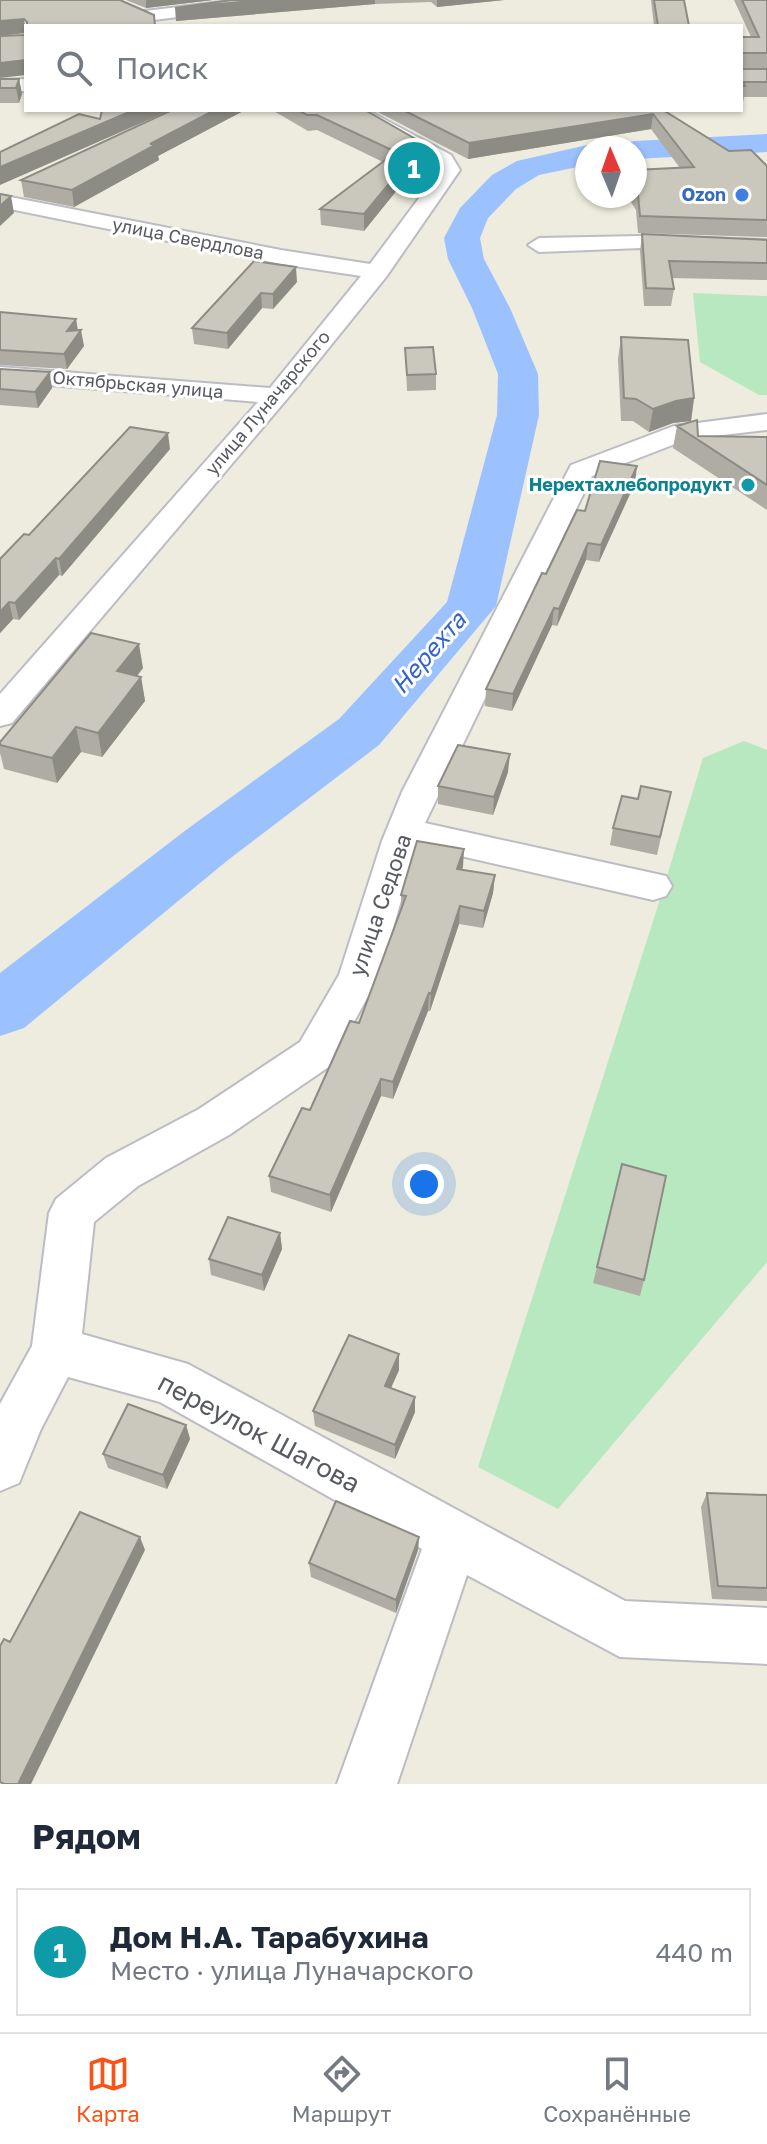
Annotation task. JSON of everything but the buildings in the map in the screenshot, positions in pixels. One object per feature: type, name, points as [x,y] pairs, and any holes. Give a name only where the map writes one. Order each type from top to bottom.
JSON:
[{"type":"main road","points":[[0,86],[24,85]]},
{"type":"street","points":[[164,24],[138,13],[276,0]]},
{"type":"street","name":"улица Луначарского","points":[[0,715],[276,396],[378,272],[450,170],[449,165],[356,112]]},
{"type":"street","points":[[0,199],[26,187]]},
{"type":"street","name":"улица Свердлова","points":[[0,199],[281,257],[378,272]]},
{"type":"street","points":[[539,245],[641,242],[767,247]]},
{"type":"street","name":"Октябрьская улица","points":[[0,374],[276,396]]},
{"type":"street","name":"улица Седова","points":[[0,1465],[21,1415],[56,1350],[72,1213],[122,1172],[214,1122],[315,1054],[359,976],[404,831],[420,792],[581,471],[683,432],[767,422]]},
{"type":"street","points":[[404,831],[653,886]]},
{"type":"street","name":"переулок Шагова","points":[[56,1350],[170,1381],[620,1629],[767,1636]]},
{"type":"street","points":[[367,1784],[453,1537]]},
{"type":"green space","points":[[693,293],[767,296],[767,395],[759,395],[700,362]]},
{"type":"green space","points":[[744,741],[767,750],[767,1262],[558,1509],[478,1467],[703,758]]},
{"type":"waterway","name":"Нерехта","points":[[647,149],[767,143]]},
{"type":"waterway","name":"Нерехта","points":[[0,1010],[207,845],[359,732],[471,606],[518,415],[518,374],[491,308],[466,259],[462,238],[472,215],[504,182],[528,168],[575,158]]},
{"type":"place","name":"Дом Н.А. Тарабухина","points":[[414,168]]},
{"type":"place","name":"Ozon","points":[[742,195]]},
{"type":"place","name":"Нерехтахлебопродукт","points":[[748,485]]}]
